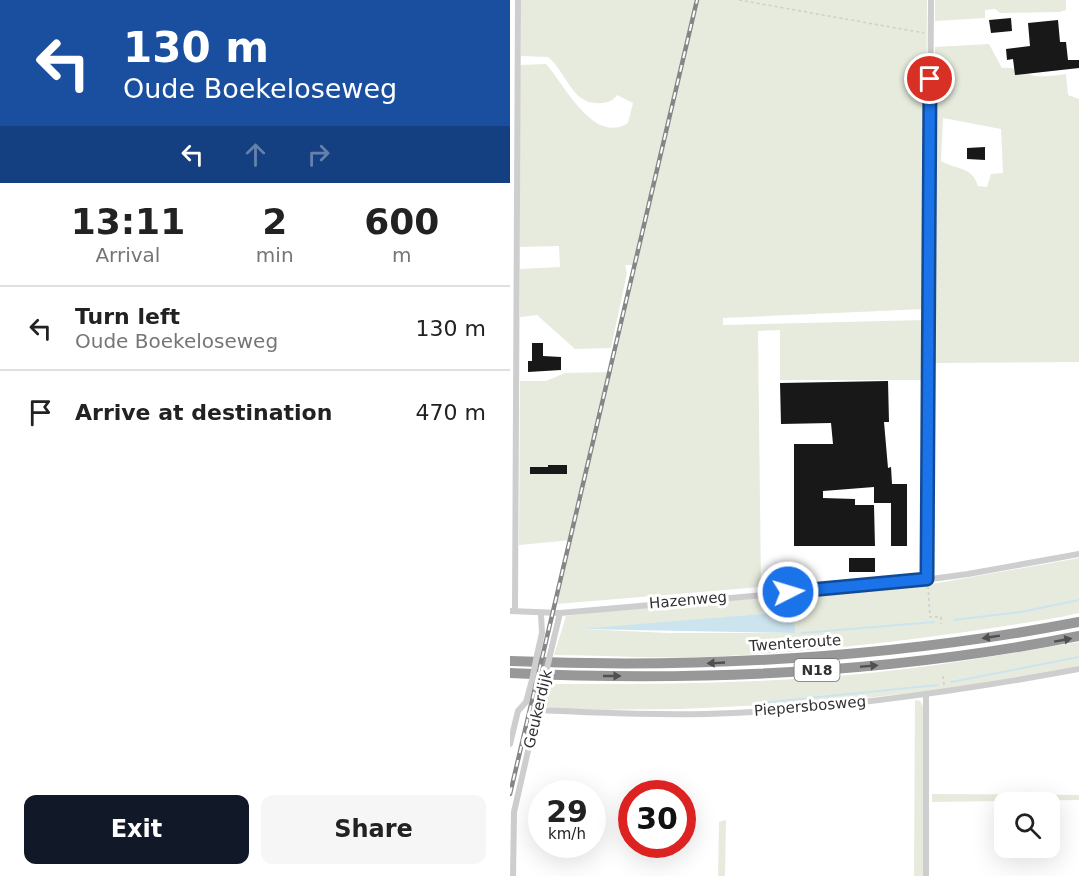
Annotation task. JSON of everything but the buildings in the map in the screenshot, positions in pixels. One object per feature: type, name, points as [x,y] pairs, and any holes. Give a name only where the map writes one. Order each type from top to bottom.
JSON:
[{"type":"highway","name":"Twenteroute","points":[[510,661],[621,665],[777,660],[944,644],[1049,628],[1079,621]]},
{"type":"highway","name":"Twenteroute","points":[[510,672],[664,676],[780,673],[911,662],[1079,636]]},
{"type":"street","points":[[513,611],[518,0]]},
{"type":"street","points":[[927,579],[931,0]]},
{"type":"street","name":"Hazenweg","points":[[513,611],[541,614],[560,613],[927,579],[1079,554]]},
{"type":"street","name":"Geukerdijk","points":[[513,876],[514,812],[560,613]]},
{"type":"street","name":"Geukerdijk","points":[[510,744],[518,711],[526,702],[532,680],[542,633],[541,614]]},
{"type":"street","name":"Piepersbosweg","points":[[538,710],[634,714],[734,713],[926,695],[1079,669]]},
{"type":"street","points":[[926,695],[926,876]]},
{"type":"street","points":[[510,708],[518,711]]},
{"type":"path","points":[[739,0],[930,34]]},
{"type":"path","points":[[927,579],[930,617],[940,617],[941,624]]},
{"type":"path","points":[[943,676],[944,692]]},
{"type":"shaded area","points":[[521,0],[927,0],[925,309],[723,318],[723,325],[926,320],[924,380],[780,380],[780,330],[758,331],[761,587],[557,604],[572,540],[519,545],[520,381],[546,381],[565,373],[612,372],[637,265],[625,265],[627,273],[611,348],[575,349],[537,315],[520,317],[520,269],[560,267],[559,246],[520,247],[520,65],[546,64],[581,110],[603,126],[615,128],[628,123],[633,103],[617,95],[607,102],[590,102],[576,93],[548,57],[521,56]]},
{"type":"shaded area","points":[[935,0],[1066,0],[1066,10],[1000,13],[995,9],[985,10],[985,18],[935,21]]},
{"type":"shaded area","points":[[989,44],[1002,68],[1014,69],[1035,76],[1066,74],[1068,95],[1079,99],[1079,362],[934,363],[935,47]],"holes":[[[943,118],[1001,129],[1003,173],[991,174],[987,187],[978,186],[968,172],[941,161]]]},
{"type":"shaded area","points":[[1079,558],[1079,613],[928,637],[749,655],[648,657],[554,655],[566,616],[654,605],[938,583]],"holes":[[[784,612],[794,633],[670,633],[579,629]]]},
{"type":"shaded area","points":[[1079,642],[1079,666],[941,690],[828,702],[681,709],[571,710],[543,707],[548,684],[736,682],[849,675],[936,665]]},
{"type":"shaded area","points":[[915,700],[920,701],[923,706],[923,876],[914,876]]},
{"type":"shaded area","points":[[932,794],[994,794],[994,801],[932,802]]},
{"type":"shaded area","points":[[1060,795],[1079,795],[1079,800],[1060,800]]},
{"type":"shaded area","points":[[726,820],[725,876],[718,876],[719,822]]},
{"type":"water","points":[[784,612],[794,619],[795,633],[579,629]]},
{"type":"waterway","points":[[954,620],[1021,612],[1079,600]]},
{"type":"waterway","points":[[802,633],[934,622]]},
{"type":"waterway","points":[[951,682],[1079,657]]},
{"type":"waterway","points":[[760,703],[938,685]]},
{"type":"railway","points":[[510,794],[697,0]]},
{"type":"route","points":[[788,592],[927,579],[930,79]]}]
